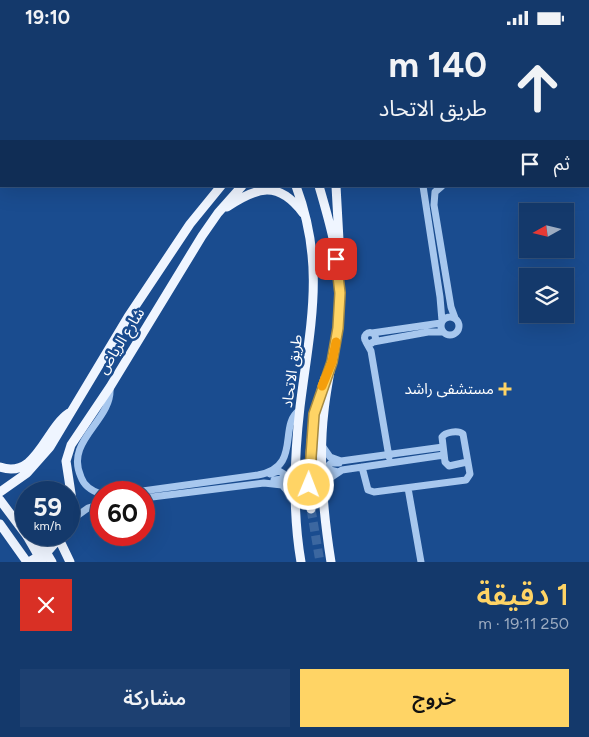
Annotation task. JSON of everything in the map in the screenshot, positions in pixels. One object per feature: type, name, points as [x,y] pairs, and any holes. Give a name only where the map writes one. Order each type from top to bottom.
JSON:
[{"type":"main road","points":[[206,202],[212,187]]},
{"type":"main road","name":"شارع الرياض","points":[[0,492],[36,465],[74,411],[128,317],[206,202],[219,187]]},
{"type":"main road","name":"شارع الرياض","points":[[69,481],[66,461],[70,445],[110,387],[218,213],[241,187]]},
{"type":"main road","name":"طريق الاتحاد","points":[[296,187],[308,221],[313,253],[314,307],[300,410],[295,464],[295,499],[301,562]]},
{"type":"main road","points":[[319,187],[340,276]]},
{"type":"main road","points":[[331,562],[323,496],[323,447],[324,411],[338,328],[340,276],[336,187]]},
{"type":"main road","points":[[218,213],[247,195],[275,190],[298,205],[308,221]]},
{"type":"main road","points":[[311,509],[309,469],[312,430],[319,396],[332,362]]},
{"type":"main road","points":[[0,467],[15,470],[28,465],[58,422],[74,411]]},
{"type":"main road","points":[[0,500],[15,520]]},
{"type":"main road","points":[[0,524],[28,562],[48,551],[53,546]]},
{"type":"main road","points":[[33,546],[42,562]]},
{"type":"main road","points":[[42,546],[52,562]]},
{"type":"main road","points":[[64,546],[70,562]]},
{"type":"street","points":[[423,187],[440,297],[443,332]]},
{"type":"street","points":[[371,342],[428,332],[443,332],[448,335],[457,332],[459,324],[455,318],[450,301],[434,205],[435,192],[441,187]]},
{"type":"street","points":[[390,463],[371,351],[371,342],[375,338],[372,333],[441,322],[446,317],[455,318]]},
{"type":"street","points":[[90,488],[82,481],[77,465],[77,456],[84,438],[108,401],[110,387]]},
{"type":"street","points":[[264,474],[273,471],[281,463],[287,446],[293,417],[300,410]]},
{"type":"street","points":[[362,467],[370,491],[466,480],[470,474],[462,432],[444,434],[442,439],[443,451],[445,462],[449,466],[467,462]]},
{"type":"street","points":[[323,447],[333,459],[346,461]]},
{"type":"street","points":[[443,451],[338,472],[330,470],[330,464],[346,461],[388,455],[443,451]]},
{"type":"street","points":[[155,489],[281,472],[284,476],[282,479],[264,483],[155,497]]},
{"type":"street","points":[[323,496],[328,481],[338,472]]},
{"type":"street","points":[[264,483],[282,485],[295,499]]},
{"type":"street","points":[[408,488],[422,562]]},
{"type":"street","points":[[80,515],[90,507]]},
{"type":"tunnel","points":[[311,509],[320,562]]},
{"type":"slow traffic","points":[[322,386],[332,362],[336,342]]},
{"type":"place","name":"مستشفى راشد","points":[[505,389]]},
{"type":"route","points":[[309,485],[309,461],[314,414],[336,345],[340,311],[340,276],[336,259]]}]
